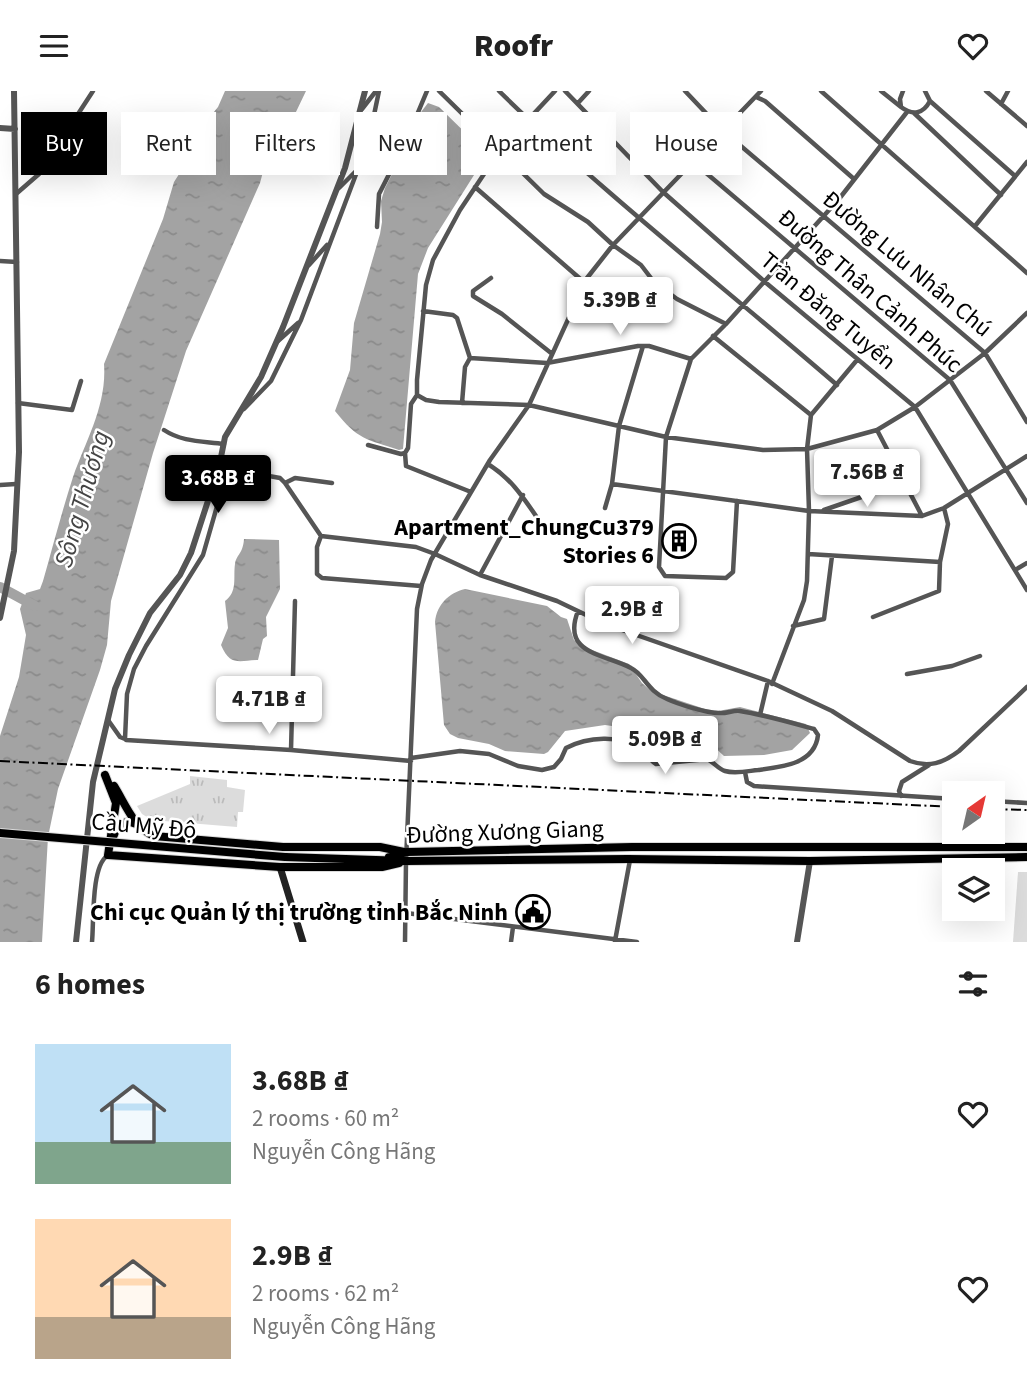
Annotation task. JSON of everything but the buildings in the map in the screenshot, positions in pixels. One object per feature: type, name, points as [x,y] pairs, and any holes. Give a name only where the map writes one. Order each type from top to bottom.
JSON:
[{"type":"main road","points":[[96,766],[138,825],[145,832],[163,838],[283,847],[380,847],[407,856]]},
{"type":"main road","points":[[104,775],[116,803],[110,855]]},
{"type":"main road","points":[[110,855],[117,827],[129,821],[138,825]]},
{"type":"main road","name":"Cầu Mỹ Độ","points":[[0,832],[285,857]]},
{"type":"main road","name":"Đường Xương Giang","points":[[285,857],[383,859],[632,848],[1027,847]]},
{"type":"main road","points":[[631,859],[625,853],[632,848]]},
{"type":"main road","points":[[809,860],[817,855],[810,848]]},
{"type":"main road","points":[[110,855],[280,867],[382,867],[407,856]]},
{"type":"main road","name":"Đường Xương Giang","points":[[407,856],[809,860],[1027,857]]},
{"type":"main road","points":[[280,867],[303,942]]},
{"type":"street","points":[[0,618],[15,551],[18,403],[14,91]]},
{"type":"street","points":[[16,194],[39,174],[93,91]]},
{"type":"street","points":[[76,942],[96,766],[115,689],[150,614],[180,575],[191,553],[219,467],[223,444],[231,425],[261,377],[306,268],[336,191],[362,109],[365,91]]},
{"type":"street","points":[[362,109],[377,91]]},
{"type":"street","points":[[374,112],[377,91]]},
{"type":"street","points":[[377,227],[379,194],[427,91]]},
{"type":"street","points":[[439,91],[461,112]]},
{"type":"street","points":[[499,91],[520,112]]},
{"type":"street","points":[[535,112],[555,91]]},
{"type":"street","name":"Trần Đăng Tuyển","points":[[565,91],[663,192],[765,282],[915,407],[1027,590]]},
{"type":"street","points":[[578,103],[589,91]]},
{"type":"street","name":"Đường Lưu Nhân Chú","points":[[685,91],[705,112]]},
{"type":"street","points":[[739,112],[761,91]]},
{"type":"street","points":[[821,91],[1027,273]]},
{"type":"street","points":[[881,91],[901,107],[914,113],[1001,195]]},
{"type":"street","points":[[901,107],[903,91]]},
{"type":"street","points":[[925,91],[930,101],[1015,176]]},
{"type":"street","points":[[986,91],[1027,127]]},
{"type":"street","points":[[1000,104],[1007,91]]},
{"type":"street","points":[[755,97],[765,101],[855,179]]},
{"type":"street","points":[[914,113],[923,111],[930,101]]},
{"type":"street","points":[[737,501],[733,572],[730,576],[664,576],[659,567],[666,437],[691,359],[839,199],[907,111]]},
{"type":"street","points":[[0,128],[15,129]]},
{"type":"street","name":"Đường Lưu Nhân Chú","points":[[742,147],[985,353],[1027,422]]},
{"type":"street","points":[[975,226],[1027,162]]},
{"type":"street","points":[[336,191],[354,173]]},
{"type":"street","points":[[242,410],[271,381],[301,320],[356,175]]},
{"type":"street","points":[[471,492],[406,466],[405,453],[408,448],[411,404],[417,395],[423,310],[433,260],[483,175]]},
{"type":"street","points":[[525,175],[544,194],[589,222],[613,245],[641,265],[654,282],[677,299],[726,324]]},
{"type":"street","points":[[590,175],[837,385]]},
{"type":"street","points":[[405,942],[417,609],[421,586],[435,554],[471,492],[529,405],[585,283],[613,245],[679,175]]},
{"type":"street","name":"Đường Thân Cảnh Phúc","points":[[709,175],[950,380],[1027,503]]},
{"type":"street","points":[[475,187],[585,283]]},
{"type":"street","points":[[306,268],[331,241]]},
{"type":"street","points":[[0,261],[17,262]]},
{"type":"street","points":[[491,278],[473,291],[473,296],[502,314],[551,353]]},
{"type":"street","points":[[423,310],[457,318],[470,358],[465,367],[462,403]]},
{"type":"street","points":[[417,395],[426,400],[529,405],[666,437],[763,450],[807,449],[877,430],[915,407],[985,353],[1027,313]]},
{"type":"street","points":[[275,344],[301,320]]},
{"type":"street","points":[[713,336],[811,415]]},
{"type":"street","points":[[470,358],[547,363],[643,346],[691,359]]},
{"type":"street","points":[[605,508],[612,484],[619,426],[643,346]]},
{"type":"street","points":[[760,715],[804,600],[809,511],[807,449],[811,415],[858,360]]},
{"type":"street","points":[[18,403],[72,410],[81,381]]},
{"type":"street","points":[[164,430],[175,438],[223,444]]},
{"type":"street","points":[[877,430],[922,516]]},
{"type":"street","points":[[368,445],[405,453]]},
{"type":"street","points":[[612,484],[809,511],[922,516],[944,508],[1027,456]]},
{"type":"street","points":[[488,464],[505,475],[523,495],[536,516]]},
{"type":"street","points":[[219,467],[273,476],[285,482],[321,536],[316,562],[317,574],[321,578],[421,586]]},
{"type":"street","points":[[125,740],[127,694],[134,669],[202,555],[228,468]]},
{"type":"street","points":[[285,482],[295,478],[332,483]]},
{"type":"street","points":[[820,512],[905,482]]},
{"type":"street","points":[[0,485],[16,484]]},
{"type":"street","points":[[480,575],[523,495]]},
{"type":"street","points":[[873,617],[939,591],[940,562],[948,524],[944,508]]},
{"type":"street","points":[[321,536],[416,547],[435,554],[480,575],[557,601],[605,624],[770,683],[832,711],[910,761],[922,765],[948,759],[959,751],[1027,687]]},
{"type":"street","points":[[808,554],[940,562]]},
{"type":"street","points":[[793,626],[824,619],[832,556]]},
{"type":"street","points":[[1015,570],[1027,563]]},
{"type":"street","points":[[291,750],[295,601]]},
{"type":"street","points":[[108,720],[125,740],[411,759],[460,751],[489,754],[518,766],[542,770],[554,767],[566,748],[577,742],[609,738],[633,744],[656,764],[707,759],[721,770],[746,772],[789,765],[812,753],[818,735],[814,729],[736,711],[718,714],[667,700],[651,690],[633,668],[591,653],[580,645],[573,627],[578,611]]},
{"type":"street","points":[[907,674],[953,666],[980,656]]},
{"type":"street","points":[[901,796],[899,791],[902,782],[929,764]]},
{"type":"street","points":[[746,772],[747,782],[754,786],[942,798]]},
{"type":"street","points":[[1005,802],[1027,803]]},
{"type":"street","points":[[92,942],[95,886],[100,865],[110,855]]},
{"type":"street","points":[[615,941],[631,859]]},
{"type":"street","points":[[797,942],[809,860]]},
{"type":"street","points":[[406,913],[637,942]]},
{"type":"street","points":[[511,942],[513,926]]},
{"type":"green space","points":[[190,776],[227,780],[227,787],[245,790],[243,812],[238,812],[237,827],[152,820],[142,814],[137,806],[190,784]]},
{"type":"green space","points":[[1018,872],[1027,872],[1027,942],[1013,942]]},
{"type":"water","name":"Sông Thương","points":[[225,91],[306,91],[296,112],[230,112],[230,175],[262,175],[260,183],[186,351],[153,453],[111,601],[107,645],[100,670],[58,789],[48,837],[42,942],[0,942],[0,736],[19,677],[26,635],[20,609],[26,593],[40,589],[43,581],[73,477],[99,408],[104,364],[163,219],[174,182],[178,175],[216,175],[216,112],[214,112]]},
{"type":"water","points":[[428,103],[444,112],[421,112]]},
{"type":"water","points":[[447,115],[461,129],[461,175],[474,175],[428,248],[418,274],[403,449],[399,450],[363,437],[350,428],[335,411],[350,370],[354,323],[380,234],[381,201],[392,175],[447,175]]},
{"type":"water","points":[[244,539],[279,540],[280,589],[266,617],[267,636],[263,639],[258,660],[235,661],[224,652],[221,645],[228,628],[225,601],[232,593],[236,561]]},
{"type":"water","points":[[465,589],[547,606],[567,619],[574,640],[587,648],[629,664],[651,691],[705,709],[718,711],[740,707],[806,724],[810,733],[792,750],[764,755],[724,756],[711,744],[654,749],[641,733],[605,725],[565,731],[544,754],[505,751],[489,744],[458,738],[450,734],[444,725],[435,622],[438,610],[445,600]]},
{"type":"waterway","points":[[0,587],[35,606]]},
{"type":"railway","points":[[0,761],[942,806]]},
{"type":"railway","points":[[1005,809],[1027,810]]},
{"type":"place","name":"Apartment_ChungCu379 Stories 6","points":[[679,541]]},
{"type":"place","name":"Chi cục Quản lý thị trường tỉnh Bắc Ninh","points":[[533,912]]}]
